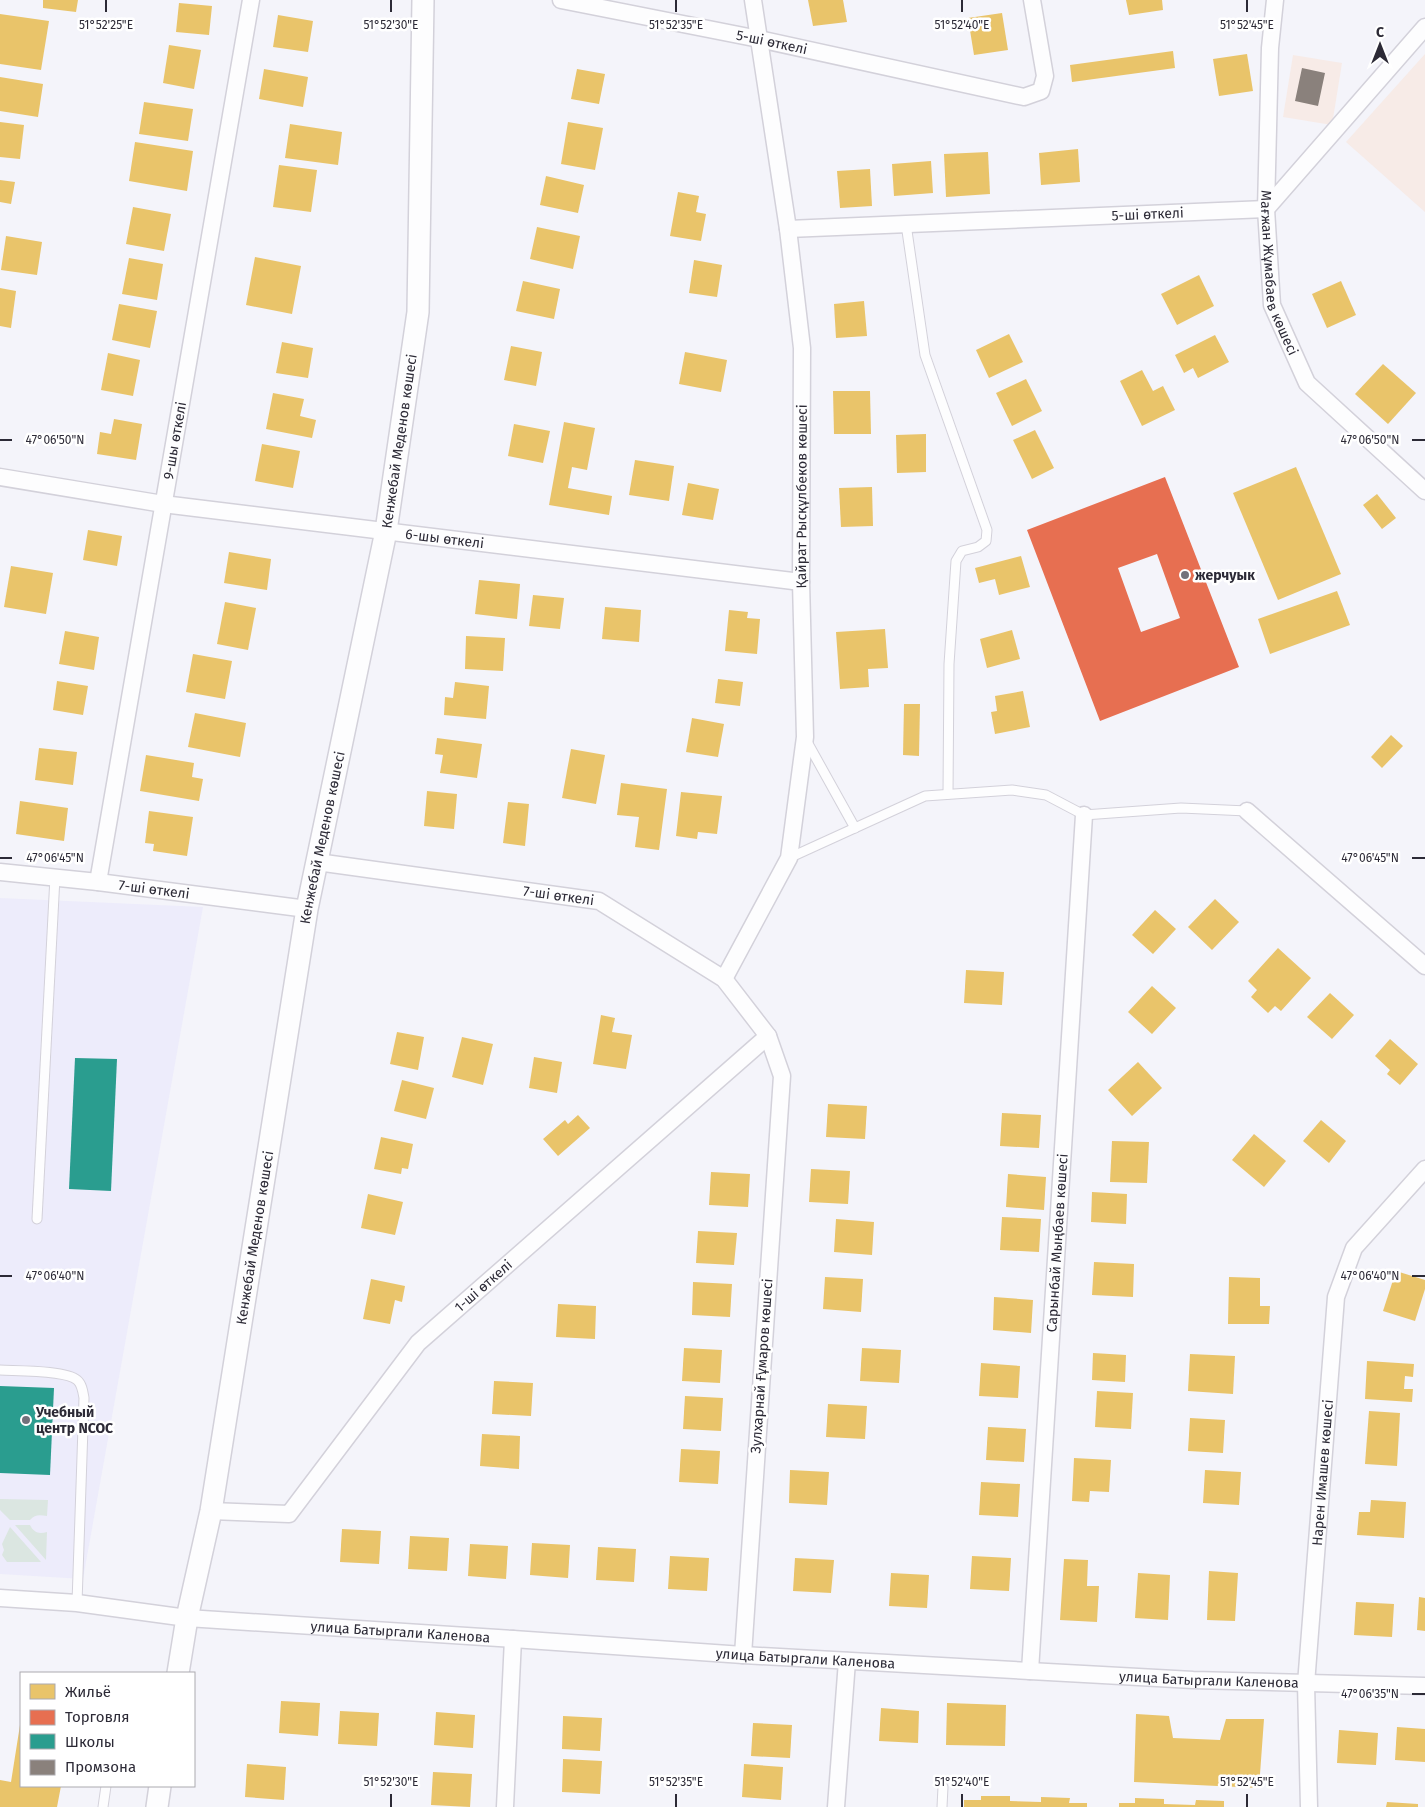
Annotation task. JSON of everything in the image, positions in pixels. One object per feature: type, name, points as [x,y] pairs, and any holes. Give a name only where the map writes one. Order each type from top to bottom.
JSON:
[{"type":"street","name":"9-шы өткелі","points":[[98,882],[251,0]]},
{"type":"street","name":"Кенжебай Меденов көшесі","points":[[178,1672],[187,1618],[211,1511],[307,909],[386,531],[418,312],[423,0]]},
{"type":"street","name":"5-ші өткелі","points":[[561,0],[759,39],[1024,97],[1041,91],[1045,76],[1032,0]]},
{"type":"street","name":"Қайрат Рысқұлбеков көшесі","points":[[724,979],[789,858],[804,737],[801,582],[802,348],[788,229],[753,0]]},
{"type":"street","name":"Мағжан Жұмабаев көшесі","points":[[1275,0],[1270,48],[1266,209],[1272,305],[1307,383],[1425,491]]},
{"type":"street","points":[[1266,209],[1425,27]]},
{"type":"street","name":"5-ші өткелі","points":[[788,229],[1266,209]]},
{"type":"street","name":"6-шы өткелі","points":[[0,477],[163,504],[801,582]]},
{"type":"street","points":[[1247,811],[1425,966]]},
{"type":"street","name":"Сарынбай Мыңбаев көшесі","points":[[1030,1671],[1084,815]]},
{"type":"street","name":"7-ші өткелі","points":[[318,862],[599,901],[724,979],[768,1036],[782,1076]]},
{"type":"street","name":"7-ші өткелі","points":[[0,872],[98,882],[307,909]]},
{"type":"street","name":"1-ші өткелі","points":[[211,1511],[289,1514],[418,1343],[768,1036]]},
{"type":"street","name":"Зулхарнай Ғұмаров көшесі","points":[[743,1656],[782,1076]]},
{"type":"street","name":"Нарен Имашев көшесi","points":[[1309,1807],[1306,1684],[1336,1297],[1354,1248],[1425,1169]]},
{"type":"street","name":"улица Батыргали Каленова","points":[[0,1598],[77,1603],[187,1618],[743,1656],[1193,1680],[1425,1686]]},
{"type":"street","points":[[505,1807],[514,1639]]},
{"type":"street","points":[[836,1807],[847,1661]]},
{"type":"street","points":[[157,1807],[160,1787]]},
{"type":"lane","points":[[906,224],[925,355],[987,530],[986,541],[978,548],[962,551],[956,561],[949,664],[948,794]]},
{"type":"lane","points":[[804,737],[855,828]]},
{"type":"lane","points":[[789,858],[925,796],[1012,790],[1046,795],[1084,815],[1181,808],[1247,811]]},
{"type":"lane","points":[[37,1219],[54,877]]},
{"type":"lane","points":[[0,1370],[59,1374],[77,1380],[82,1388],[84,1398],[77,1603]]},
{"type":"lane","points":[[103,1807],[106,1787]]},
{"type":"lane","points":[[942,1807],[943,1787]]},
{"type":"shaded area","points":[[1425,54],[1425,212],[1346,142]]},
{"type":"shaded area","points":[[1293,55],[1342,63],[1332,125],[1283,117]]},
{"type":"shaded area","points":[[0,898],[203,907],[83,1579],[0,1574]]},
{"type":"shaded area","points":[[0,1499],[48,1500],[47,1516],[40,1515],[30,1520],[10,1520],[0,1510]]},
{"type":"shaded area","points":[[15,1525],[30,1525],[37,1532],[47,1532],[46,1560]]},
{"type":"shaded area","points":[[10,1527],[41,1562],[7,1562],[2,1555],[4,1550],[2,1544]]},
{"type":"building: Жильё","points":[[43,0],[78,0],[76,12],[43,8]]},
{"type":"building: Жильё","points":[[808,0],[843,0],[847,22],[813,26]]},
{"type":"building: Жильё","points":[[1126,0],[1162,0],[1163,10],[1129,15]]},
{"type":"building: Жильё","points":[[179,3],[212,6],[209,35],[176,32]]},
{"type":"building: Жильё","points":[[1002,13],[1008,50],[974,55],[968,18]]},
{"type":"building: Жильё","points":[[0,14],[49,21],[41,70],[0,64]]},
{"type":"building: Жильё","points":[[278,15],[313,21],[308,52],[273,47]]},
{"type":"building: Жильё","points":[[169,45],[201,50],[194,89],[163,83]]},
{"type":"building: Жильё","points":[[1173,51],[1175,68],[1072,82],[1070,65]]},
{"type":"building: Жильё","points":[[1247,54],[1253,91],[1219,96],[1213,59]]},
{"type":"building: Жильё","points":[[264,69],[308,77],[303,107],[259,99]]},
{"type":"building: Жильё","points":[[577,69],[605,74],[599,104],[571,99]]},
{"type":"building: Жильё","points":[[0,77],[43,84],[38,117],[0,111]]},
{"type":"building: Жильё","points":[[144,102],[193,109],[188,141],[139,134]]},
{"type":"building: Жильё","points":[[0,122],[24,125],[20,159],[0,157]]},
{"type":"building: Жильё","points":[[568,122],[603,128],[595,170],[561,164]]},
{"type":"building: Жильё","points":[[290,124],[342,132],[338,165],[285,158]]},
{"type":"building: Жильё","points":[[135,142],[193,151],[187,191],[129,181]]},
{"type":"building: Жильё","points":[[1078,149],[1080,182],[1041,185],[1039,153]]},
{"type":"building: Жильё","points":[[988,152],[990,194],[946,197],[944,154]]},
{"type":"building: Жильё","points":[[931,161],[933,193],[894,196],[892,164]]},
{"type":"building: Жильё","points":[[279,165],[317,170],[311,212],[273,207]]},
{"type":"building: Жильё","points":[[870,169],[872,206],[840,208],[837,171]]},
{"type":"building: Жильё","points":[[546,176],[584,185],[578,213],[540,205]]},
{"type":"building: Жильё","points":[[0,180],[15,182],[11,204],[0,202]]},
{"type":"building: Жильё","points":[[678,192],[699,196],[696,212],[706,214],[701,241],[670,236]]},
{"type":"building: Жильё","points":[[133,207],[171,214],[164,251],[126,244]]},
{"type":"building: Жильё","points":[[537,227],[580,236],[573,269],[530,259]]},
{"type":"building: Жильё","points":[[6,236],[42,242],[37,275],[1,270]]},
{"type":"building: Жильё","points":[[255,257],[301,266],[292,314],[246,305]]},
{"type":"building: Жильё","points":[[129,258],[163,264],[157,300],[122,294]]},
{"type":"building: Жильё","points":[[694,260],[722,265],[717,297],[689,293]]},
{"type":"building: Жильё","points":[[1199,275],[1214,306],[1177,325],[1161,294]]},
{"type":"building: Жильё","points":[[523,281],[560,289],[554,319],[516,311]]},
{"type":"building: Жильё","points":[[1341,281],[1356,315],[1327,328],[1312,294]]},
{"type":"building: Жильё","points":[[0,288],[16,291],[11,328],[0,326]]},
{"type":"building: Жильё","points":[[864,301],[867,336],[836,338],[834,304]]},
{"type":"building: Жильё","points":[[119,304],[157,311],[150,348],[112,340]]},
{"type":"building: Жильё","points":[[1009,334],[1023,362],[989,378],[976,350]]},
{"type":"building: Жильё","points":[[1215,335],[1229,362],[1198,378],[1193,368],[1184,373],[1175,355]]},
{"type":"building: Жильё","points":[[282,342],[313,348],[308,378],[276,373]]},
{"type":"building: Жильё","points":[[511,346],[542,352],[536,386],[504,380]]},
{"type":"building: Жильё","points":[[685,352],[727,360],[721,392],[679,384]]},
{"type":"building: Жильё","points":[[108,353],[140,360],[133,396],[101,390]]},
{"type":"building: Жильё","points":[[1383,364],[1416,393],[1388,424],[1355,394]]},
{"type":"building: Жильё","points":[[1142,370],[1153,391],[1163,386],[1175,410],[1142,426],[1120,381]]},
{"type":"building: Жильё","points":[[1026,379],[1042,411],[1012,426],[996,393]]},
{"type":"building: Жильё","points":[[833,391],[870,391],[871,434],[834,434]]},
{"type":"building: Жильё","points":[[273,393],[304,399],[300,416],[316,420],[312,438],[266,429]]},
{"type":"building: Жильё","points":[[114,419],[142,424],[136,460],[97,454],[100,432],[111,434]]},
{"type":"building: Жильё","points":[[564,422],[595,428],[587,470],[572,467],[568,488],[612,496],[609,515],[549,505]]},
{"type":"building: Жильё","points":[[514,424],[550,431],[543,463],[508,456]]},
{"type":"building: Жильё","points":[[1035,430],[1054,468],[1032,479],[1013,440]]},
{"type":"building: Жильё","points":[[926,434],[926,472],[897,473],[896,435]]},
{"type":"building: Жильё","points":[[262,444],[300,451],[293,488],[255,481]]},
{"type":"building: Жильё","points":[[635,460],[674,466],[669,501],[629,495]]},
{"type":"building: Жильё","points":[[1296,467],[1341,574],[1278,600],[1233,493]]},
{"type":"building: Жильё","points":[[688,483],[719,489],[713,520],[682,515]]},
{"type":"building: Жильё","points":[[872,487],[873,526],[841,527],[839,488]]},
{"type":"building: Жильё","points":[[1377,494],[1396,518],[1382,529],[1363,505]]},
{"type":"building: Жильё","points":[[88,530],[122,536],[117,566],[83,560]]},
{"type":"building: Жильё","points":[[229,552],[271,559],[267,590],[224,583]]},
{"type":"building: Жильё","points":[[1021,556],[1030,587],[999,595],[995,579],[979,583],[975,568]]},
{"type":"building: Жильё","points":[[11,566],[53,573],[46,614],[4,607]]},
{"type":"building: Жильё","points":[[479,580],[520,584],[517,619],[475,614]]},
{"type":"building: Жильё","points":[[1337,591],[1350,625],[1270,654],[1258,619]]},
{"type":"building: Жильё","points":[[533,595],[564,598],[560,629],[529,626]]},
{"type":"building: Жильё","points":[[225,602],[256,608],[248,650],[217,644]]},
{"type":"building: Жильё","points":[[605,607],[641,610],[639,642],[602,639]]},
{"type":"building: Жильё","points":[[729,610],[748,612],[747,618],[760,619],[757,654],[725,651]]},
{"type":"building: Жильё","points":[[885,629],[888,668],[868,669],[869,687],[840,689],[836,632]]},
{"type":"building: Жильё","points":[[1012,630],[1020,659],[987,668],[980,639]]},
{"type":"building: Жильё","points":[[65,631],[99,637],[94,670],[59,664]]},
{"type":"building: Жильё","points":[[466,636],[505,638],[503,671],[465,669]]},
{"type":"building: Жильё","points":[[193,654],[232,661],[225,699],[186,692]]},
{"type":"building: Жильё","points":[[718,679],[743,682],[740,706],[715,703]]},
{"type":"building: Жильё","points":[[57,681],[88,686],[83,715],[53,710]]},
{"type":"building: Жильё","points":[[455,682],[489,686],[486,719],[444,715],[445,697],[453,698]]},
{"type":"building: Жильё","points":[[1023,691],[1030,727],[995,734],[991,712],[997,711],[995,696]]},
{"type":"building: Жильё","points":[[904,704],[920,704],[919,756],[903,755]]},
{"type":"building: Жильё","points":[[195,713],[246,723],[240,757],[188,747]]},
{"type":"building: Жильё","points":[[692,718],[724,724],[718,757],[686,752]]},
{"type":"building: Жильё","points":[[1391,735],[1403,746],[1382,768],[1371,757]]},
{"type":"building: Жильё","points":[[437,738],[482,744],[477,778],[440,773],[443,755],[435,754]]},
{"type":"building: Жильё","points":[[39,748],[77,752],[73,785],[35,780]]},
{"type":"building: Жильё","points":[[571,749],[605,755],[596,804],[562,798]]},
{"type":"building: Жильё","points":[[146,755],[194,763],[192,777],[203,779],[199,801],[140,791]]},
{"type":"building: Жильё","points":[[621,783],[667,789],[659,850],[635,847],[639,817],[617,815]]},
{"type":"building: Жильё","points":[[427,791],[457,794],[454,829],[424,826]]},
{"type":"building: Жильё","points":[[681,792],[722,796],[717,834],[698,832],[697,839],[676,836]]},
{"type":"building: Жильё","points":[[20,801],[68,808],[64,841],[16,834]]},
{"type":"building: Жильё","points":[[508,802],[529,804],[525,846],[503,843]]},
{"type":"building: Жильё","points":[[149,811],[193,817],[187,856],[153,851],[154,844],[145,843]]},
{"type":"building: Жильё","points":[[1215,899],[1239,922],[1212,950],[1188,927]]},
{"type":"building: Жильё","points":[[1155,910],[1176,929],[1153,954],[1132,935]]},
{"type":"building: Жильё","points":[[1278,948],[1311,978],[1281,1011],[1275,1006],[1268,1013],[1251,997],[1257,990],[1248,981]]},
{"type":"building: Жильё","points":[[966,970],[1004,972],[1002,1005],[964,1003]]},
{"type":"building: Жильё","points":[[1152,986],[1176,1008],[1152,1034],[1128,1012]]},
{"type":"building: Жильё","points":[[1330,993],[1354,1015],[1332,1039],[1307,1017]]},
{"type":"building: Жильё","points":[[601,1015],[615,1018],[612,1032],[632,1035],[626,1069],[593,1064]]},
{"type":"building: Жильё","points":[[397,1032],[424,1037],[418,1070],[390,1064]]},
{"type":"building: Жильё","points":[[462,1037],[493,1044],[483,1085],[452,1077]]},
{"type":"building: Жильё","points":[[1390,1039],[1418,1064],[1400,1085],[1387,1074],[1390,1070],[1375,1056]]},
{"type":"building: Жильё","points":[[534,1057],[562,1062],[557,1093],[529,1088]]},
{"type":"building: Жильё","points":[[1138,1062],[1162,1088],[1132,1116],[1108,1090]]},
{"type":"building: Жильё","points":[[402,1080],[434,1088],[426,1119],[394,1111]]},
{"type":"building: Жильё","points":[[828,1104],[867,1106],[865,1139],[826,1137]]},
{"type":"building: Жильё","points":[[1002,1113],[1041,1115],[1039,1148],[1000,1146]]},
{"type":"building: Жильё","points":[[578,1115],[590,1128],[558,1156],[543,1139],[565,1120],[568,1124]]},
{"type":"building: Жильё","points":[[1321,1120],[1346,1141],[1329,1163],[1303,1141]]},
{"type":"building: Жильё","points":[[1254,1134],[1286,1161],[1264,1187],[1232,1160]]},
{"type":"building: Жильё","points":[[381,1137],[413,1144],[408,1169],[402,1168],[401,1174],[374,1169]]},
{"type":"building: Жильё","points":[[1112,1141],[1149,1142],[1147,1183],[1110,1182]]},
{"type":"building: Жильё","points":[[811,1169],[850,1171],[848,1204],[809,1202]]},
{"type":"building: Жильё","points":[[711,1172],[750,1174],[748,1207],[709,1205]]},
{"type":"building: Жильё","points":[[1008,1174],[1046,1177],[1044,1210],[1006,1207]]},
{"type":"building: Жильё","points":[[1092,1192],[1127,1194],[1126,1224],[1091,1222]]},
{"type":"building: Жильё","points":[[368,1194],[403,1202],[395,1235],[361,1228]]},
{"type":"building: Жильё","points":[[1002,1217],[1041,1219],[1039,1252],[1000,1250]]},
{"type":"building: Жильё","points":[[836,1219],[874,1222],[872,1255],[834,1252]]},
{"type":"building: Жильё","points":[[698,1231],[737,1233],[734,1265],[696,1263]]},
{"type":"building: Жильё","points":[[1094,1262],[1134,1264],[1133,1297],[1092,1295]]},
{"type":"building: Жильё","points":[[1396,1271],[1425,1280],[1425,1289],[1415,1321],[1383,1311]]},
{"type":"building: Жильё","points":[[825,1277],[863,1279],[861,1312],[823,1309]]},
{"type":"building: Жильё","points":[[1229,1277],[1260,1278],[1260,1306],[1270,1306],[1269,1324],[1228,1324]]},
{"type":"building: Жильё","points":[[371,1279],[405,1286],[402,1302],[395,1300],[390,1324],[363,1319]]},
{"type":"building: Жильё","points":[[693,1282],[732,1284],[730,1317],[692,1315]]},
{"type":"building: Жильё","points":[[994,1297],[1033,1300],[1031,1333],[993,1330]]},
{"type":"building: Жильё","points":[[558,1304],[596,1306],[595,1339],[556,1337]]},
{"type":"building: Жильё","points":[[684,1348],[722,1350],[720,1383],[682,1381]]},
{"type":"building: Жильё","points":[[862,1348],[901,1350],[899,1383],[860,1381]]},
{"type":"building: Жильё","points":[[1093,1353],[1126,1355],[1125,1382],[1092,1380]]},
{"type":"building: Жильё","points":[[1190,1354],[1235,1356],[1233,1394],[1188,1391]]},
{"type":"building: Жильё","points":[[1367,1361],[1414,1364],[1413,1377],[1405,1376],[1404,1389],[1413,1389],[1412,1402],[1365,1399]]},
{"type":"building: Жильё","points":[[981,1363],[1020,1366],[1018,1398],[979,1396]]},
{"type":"building: Жильё","points":[[494,1381],[533,1383],[531,1416],[492,1414]]},
{"type":"building: Жильё","points":[[1097,1391],[1133,1393],[1131,1429],[1095,1427]]},
{"type":"building: Жильё","points":[[685,1396],[723,1398],[721,1431],[683,1429]]},
{"type":"building: Жильё","points":[[828,1404],[867,1406],[865,1439],[826,1437]]},
{"type":"building: Жильё","points":[[1369,1411],[1400,1413],[1397,1466],[1365,1464]]},
{"type":"building: Жильё","points":[[1190,1418],[1225,1420],[1223,1453],[1188,1451]]},
{"type":"building: Жильё","points":[[988,1427],[1026,1429],[1024,1462],[986,1460]]},
{"type":"building: Жильё","points":[[482,1434],[520,1436],[519,1469],[480,1466]]},
{"type":"building: Жильё","points":[[681,1449],[720,1451],[718,1484],[679,1482]]},
{"type":"building: Жильё","points":[[1074,1458],[1111,1460],[1109,1492],[1090,1491],[1089,1502],[1072,1501]]},
{"type":"building: Жильё","points":[[790,1470],[829,1472],[827,1505],[789,1503]]},
{"type":"building: Жильё","points":[[1205,1470],[1241,1472],[1239,1505],[1203,1503]]},
{"type":"building: Жильё","points":[[981,1482],[1020,1484],[1018,1517],[979,1515]]},
{"type":"building: Жильё","points":[[1371,1500],[1406,1502],[1404,1538],[1357,1535],[1359,1512],[1370,1512]]},
{"type":"building: Жильё","points":[[342,1529],[381,1531],[379,1564],[340,1562]]},
{"type":"building: Жильё","points":[[410,1536],[449,1538],[447,1571],[408,1569]]},
{"type":"building: Жильё","points":[[532,1543],[570,1545],[568,1578],[530,1575]]},
{"type":"building: Жильё","points":[[470,1544],[508,1546],[506,1579],[468,1576]]},
{"type":"building: Жильё","points":[[598,1547],[636,1549],[634,1582],[596,1580]]},
{"type":"building: Жильё","points":[[670,1556],[709,1558],[707,1591],[668,1589]]},
{"type":"building: Жильё","points":[[972,1556],[1011,1558],[1009,1591],[970,1589]]},
{"type":"building: Жильё","points":[[795,1558],[834,1560],[831,1593],[793,1591]]},
{"type":"building: Жильё","points":[[1064,1559],[1088,1560],[1087,1586],[1099,1586],[1097,1622],[1060,1620]]},
{"type":"building: Жильё","points":[[1209,1571],[1238,1573],[1235,1621],[1207,1620]]},
{"type":"building: Жильё","points":[[891,1573],[929,1575],[927,1608],[889,1606]]},
{"type":"building: Жильё","points":[[1138,1573],[1170,1575],[1168,1620],[1135,1618]]},
{"type":"building: Жильё","points":[[1419,1597],[1425,1598],[1425,1631],[1417,1630]]},
{"type":"building: Жильё","points":[[1356,1602],[1394,1604],[1392,1637],[1354,1635]]},
{"type":"building: Жильё","points":[[281,1701],[320,1703],[318,1736],[279,1733]]},
{"type":"building: Жильё","points":[[947,1703],[1006,1705],[1005,1746],[946,1745]]},
{"type":"building: Жильё","points":[[881,1708],[919,1711],[918,1743],[879,1741]]},
{"type":"building: Жильё","points":[[340,1711],[379,1713],[377,1746],[338,1744]]},
{"type":"building: Жильё","points":[[436,1712],[475,1715],[473,1748],[434,1745]]},
{"type":"building: Жильё","points":[[1136,1714],[1169,1716],[1173,1738],[1220,1740],[1226,1719],[1264,1719],[1259,1788],[1134,1782]]},
{"type":"building: Жильё","points":[[563,1716],[602,1718],[600,1751],[562,1749]]},
{"type":"building: Жильё","points":[[753,1723],[792,1725],[790,1758],[751,1756]]},
{"type":"building: Жильё","points":[[20,1725],[20,1787],[61,1787],[57,1807],[0,1807],[0,1780],[11,1782]]},
{"type":"building: Жильё","points":[[1397,1727],[1425,1729],[1425,1762],[1395,1760]]},
{"type":"building: Жильё","points":[[1339,1730],[1378,1733],[1376,1765],[1337,1763]]},
{"type":"building: Жильё","points":[[563,1759],[602,1761],[600,1794],[562,1792]]},
{"type":"building: Жильё","points":[[247,1764],[286,1767],[284,1800],[245,1797]]},
{"type":"building: Жильё","points":[[744,1764],[783,1767],[781,1800],[742,1797]]},
{"type":"building: Жильё","points":[[433,1772],[472,1774],[470,1807],[431,1805]]},
{"type":"building: Жильё","points":[[981,1796],[1010,1796],[1010,1801],[1041,1802],[1041,1797],[1070,1798],[1069,1803],[1087,1803],[1087,1807],[964,1807],[964,1800],[981,1800]]},
{"type":"building: Жильё","points":[[1135,1798],[1164,1799],[1164,1804],[1195,1805],[1196,1800],[1224,1801],[1224,1807],[1119,1807],[1119,1803],[1135,1803]]},
{"type":"building: Жильё","points":[[1387,1802],[1418,1804],[1418,1807],[1386,1807]]},
{"type":"building: Торговля","points":[[1165,477],[1239,667],[1100,721],[1027,530]],"holes":[[[1157,554],[1180,618],[1141,632],[1118,568]]]},
{"type":"building: Школы","points":[[75,1058],[117,1059],[111,1191],[69,1189]]},
{"type":"building: Школы","name":"Учебный центр NCOC","points":[[0,1386],[54,1388],[50,1475],[0,1473]]},
{"type":"building: Промзона","points":[[1302,68],[1325,73],[1318,106],[1295,101]]},
{"type":"place","name":"жерчуык","points":[[1185,575]]},
{"type":"place","name":"Учебный центр NCOC","points":[[26,1420]]}]
